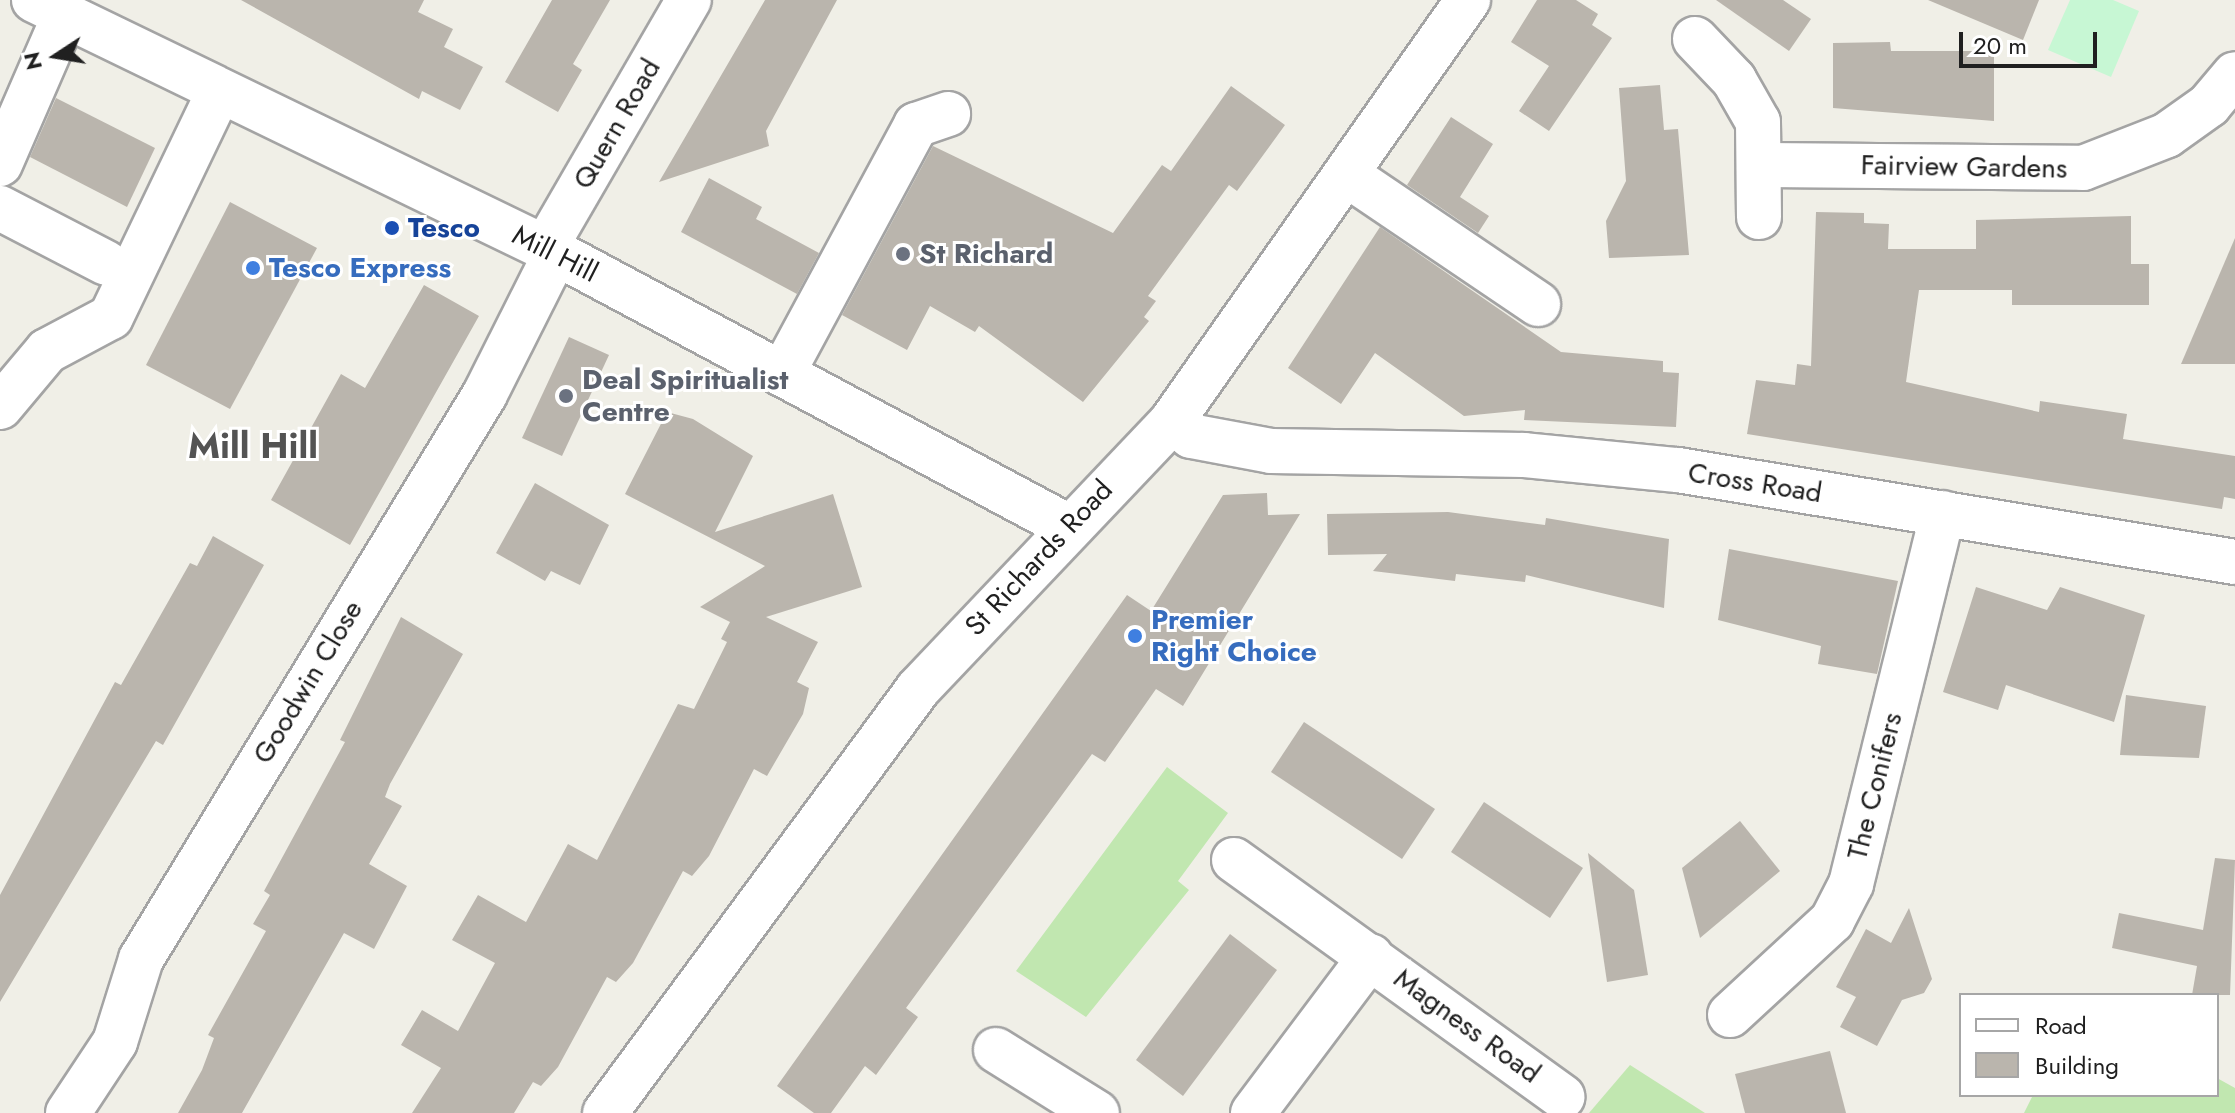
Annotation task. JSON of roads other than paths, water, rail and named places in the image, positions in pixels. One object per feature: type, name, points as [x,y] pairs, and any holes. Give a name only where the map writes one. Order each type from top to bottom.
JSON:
[{"type":"street","name":"Quern Road","points":[[550,250],[689,0]]},
{"type":"street","name":"St Richards Road","points":[[616,1109],[918,689],[1184,404],[1468,0]]},
{"type":"street","name":"Mill Hill","points":[[49,9],[218,94],[550,250],[1067,526]]},
{"type":"street","points":[[0,164],[49,9]]},
{"type":"street","points":[[1695,39],[1734,80],[1758,122],[1759,217]]},
{"type":"street","name":"Fairview Gardens","points":[[1759,165],[2083,168],[2167,135],[2209,105],[2235,74]]},
{"type":"street","points":[[0,407],[38,358],[111,317],[218,94]]},
{"type":"street","points":[[782,374],[916,125],[948,114]]},
{"type":"street","points":[[1346,174],[1538,304]]},
{"type":"street","points":[[0,208],[106,263]]},
{"type":"street","name":"Goodwin Close","points":[[68,1113],[115,1042],[141,959],[485,394],[550,250]]},
{"type":"street","name":"Cross Road","points":[[1184,404],[1191,436],[1271,451],[1605,461],[2235,562]]},
{"type":"street","name":"The Conifers","points":[[1730,1015],[1832,921],[1851,884],[1943,513]]},
{"type":"street","name":"Magness Road","points":[[1234,860],[1563,1097]]},
{"type":"street","name":"Magness Road","points":[[1253,1113],[1371,956]]},
{"type":"street","points":[[996,1050],[1097,1113]]},
{"type":"place","name":"Tesco","points":[[392,228]]},
{"type":"place","name":"St Richard","points":[[903,254]]},
{"type":"place","name":"Tesco Express","points":[[253,268]]},
{"type":"place","name":"Deal Spiritualist Centre","points":[[566,396]]},
{"type":"place","name":"Premier Right Choice","points":[[1135,636]]},
{"type":"district","name":"Mill Hill","points":[[253,446]]}]
